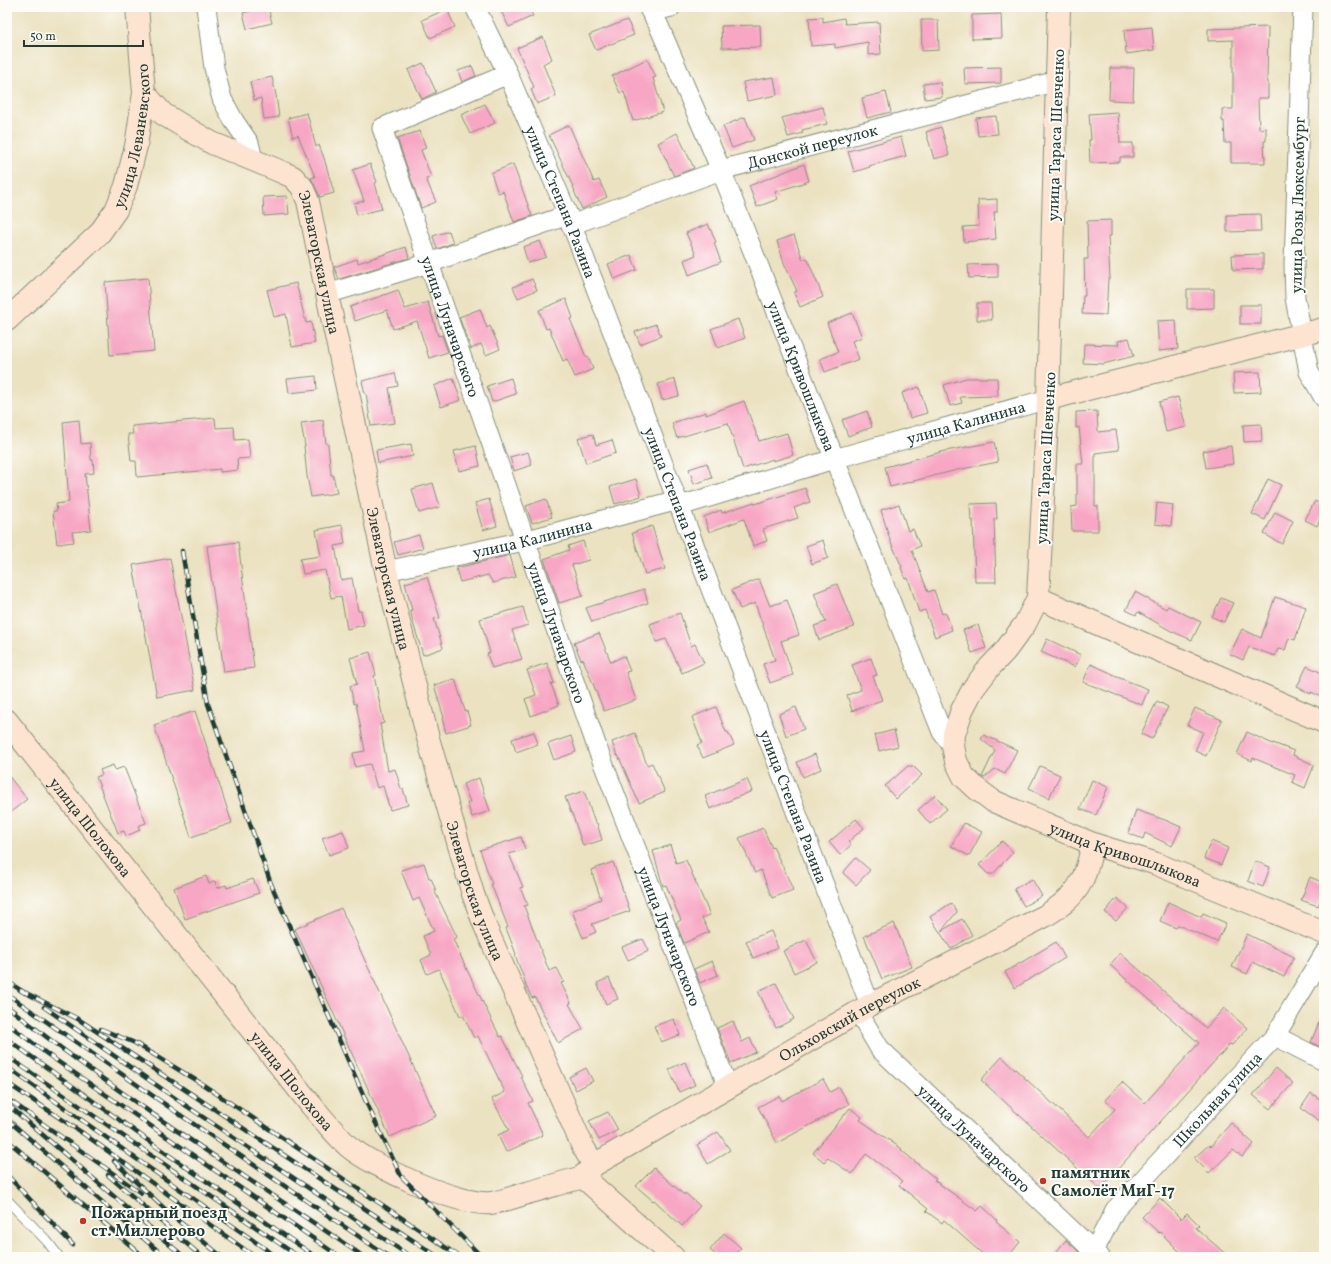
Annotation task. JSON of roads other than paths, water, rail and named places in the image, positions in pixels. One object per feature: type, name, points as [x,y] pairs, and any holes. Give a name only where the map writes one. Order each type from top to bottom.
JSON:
[{"type":"street","name":"улица Леваневского","points":[[7,320],[99,234],[116,210],[126,186],[136,146],[144,93],[137,7]]},
{"type":"street","points":[[206,7],[214,68],[222,99],[234,121],[249,143],[251,150],[249,158]]},
{"type":"street","name":"улица Степана Разина","points":[[475,7],[508,74],[570,220],[679,503],[864,1009]]},
{"type":"street","points":[[649,9],[671,7]]},
{"type":"street","name":"улица Тараса Шевченко","points":[[1038,598],[1048,399],[1059,7]]},
{"type":"street","name":"улица Розы Люксембург","points":[[1304,7],[1294,264],[1295,298],[1309,372],[1324,398]]},
{"type":"street","name":"улица Кривошлыкова","points":[[649,9],[658,24],[721,170],[942,732],[953,746]]},
{"type":"street","name":"улица Луначарского","points":[[508,74],[382,128],[524,541],[598,750],[728,1088]]},
{"type":"street","name":"Донской переулок","points":[[327,294],[570,220],[721,170],[1057,80]]},
{"type":"street","name":"Элеваторская улица","points":[[144,93],[163,114],[212,143],[293,178],[302,187],[308,201],[386,571],[428,738],[473,894],[485,926],[580,1140],[588,1171]]},
{"type":"street","name":"улица Калинина","points":[[386,571],[524,541],[679,503],[1048,399],[1324,329]]},
{"type":"street","points":[[1038,598],[1324,722]]},
{"type":"street","name":"улица Кривошлыкова","points":[[1038,598],[1025,624],[1005,651],[972,689],[962,710],[954,734],[953,746],[956,761],[964,777],[993,801],[1093,844],[1154,863],[1324,933]]},
{"type":"street","name":"улица Шолохова","points":[[7,721],[306,1099],[349,1147],[371,1161],[401,1176],[452,1197],[474,1202],[491,1203],[512,1198],[588,1171]]},
{"type":"street","name":"Ольховский переулок","points":[[588,1171],[864,1009],[1045,916],[1062,905],[1074,893],[1082,881],[1093,844]]},
{"type":"street","name":"Школьная улица","points":[[1094,1255],[1115,1210],[1275,1036],[1324,954]]},
{"type":"street","name":"улица Луначарского","points":[[864,1009],[880,1049],[1094,1255]]},
{"type":"street","points":[[1275,1036],[1324,1061]]},
{"type":"street","points":[[588,1171],[673,1257]]},
{"type":"lane","points":[[7,1200],[48,1241],[58,1257]]},
{"type":"railway","points":[[182,551],[208,704],[271,884],[372,1115],[401,1176],[482,1257]]},
{"type":"railway","points":[[7,981],[25,993]]},
{"type":"railway","points":[[20,990],[78,1019],[438,1257]]},
{"type":"railway","points":[[7,994],[179,1114],[389,1257]]},
{"type":"railway","points":[[7,1006],[50,1040],[138,1104],[364,1257]]},
{"type":"railway","points":[[44,1007],[185,1105],[411,1257]]},
{"type":"railway","points":[[7,1023],[47,1054],[340,1257]]},
{"type":"railway","points":[[101,1029],[135,1043],[202,1084],[460,1257]]},
{"type":"railway","points":[[7,1039],[157,1147],[316,1257]]},
{"type":"railway","points":[[7,1056],[299,1257]]},
{"type":"railway","points":[[7,1067],[277,1257]]},
{"type":"railway","points":[[7,1083],[84,1134],[255,1257]]},
{"type":"railway","points":[[12,1102],[141,1193]]},
{"type":"railway","points":[[7,1104],[184,1257]]},
{"type":"railway","points":[[7,1119],[165,1257]]},
{"type":"railway","points":[[7,1140],[144,1257]]},
{"type":"railway","points":[[114,1161],[169,1213],[222,1257]]},
{"type":"railway","points":[[7,1175],[73,1245]]},
{"type":"railway","points":[[108,1175],[202,1257]]},
{"type":"place","name":"памятник Самолёт МиГ-17","points":[[1043,1181]]},
{"type":"place","name":"Пожарный поезд ст. Миллерово","points":[[83,1221]]}]
